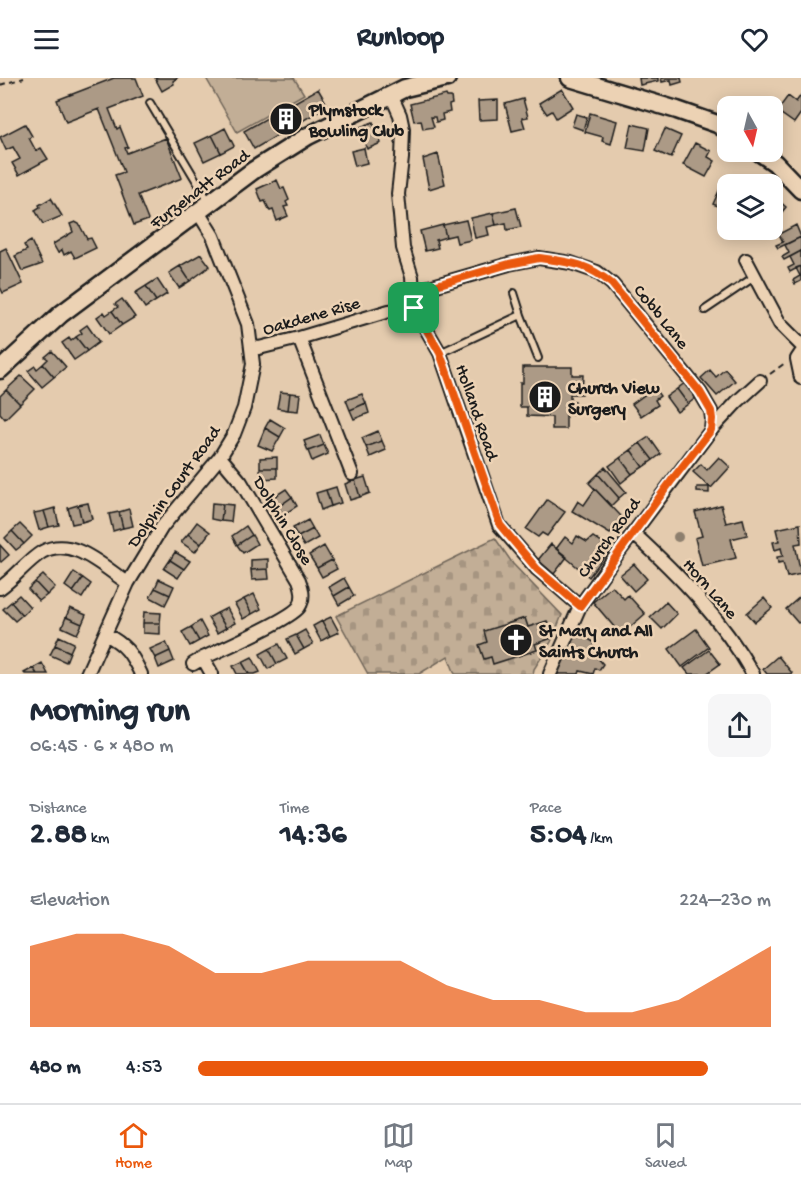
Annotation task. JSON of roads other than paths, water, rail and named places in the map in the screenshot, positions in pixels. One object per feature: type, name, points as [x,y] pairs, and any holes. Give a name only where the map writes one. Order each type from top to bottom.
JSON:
[{"type":"street","name":"Furzehatt Road","points":[[0,370],[61,314],[145,254],[254,170],[308,136],[405,88],[429,80],[447,78]]},
{"type":"street","points":[[581,79],[717,124]]},
{"type":"street","name":"Holland Road","points":[[391,95],[400,115],[403,129],[398,194],[403,248],[412,277],[414,308],[440,353],[468,440],[500,525],[537,569],[580,606]]},
{"type":"street","points":[[772,162],[801,190]]},
{"type":"street","name":"Dolphin Court Road","points":[[87,674],[128,583],[162,527],[220,457],[234,434],[244,408],[253,364],[248,324],[204,207]]},
{"type":"street","name":"Cobb Lane","points":[[412,292],[509,264],[539,258],[572,262],[597,272],[612,284],[700,392],[711,411],[711,430]]},
{"type":"street","points":[[746,260],[780,324],[801,345]]},
{"type":"street","name":"Oakdene Rise","points":[[252,347],[259,348],[300,338],[389,311],[414,308]]},
{"type":"street","points":[[300,338],[352,474]]},
{"type":"street","points":[[800,373],[797,358],[801,353]]},
{"type":"street","name":"Church Road","points":[[550,674],[580,606],[711,430],[760,381]]},
{"type":"street","name":"Dolphin Close","points":[[213,674],[198,661],[279,621],[299,607],[303,594],[299,580],[246,492],[220,457]]},
{"type":"street","name":"Horn Lane","points":[[633,533],[682,579],[715,616],[753,674]]},
{"type":"street","points":[[0,588],[42,552],[58,546],[78,550],[128,583]]},
{"type":"street","points":[[105,634],[131,652],[141,674]]},
{"type":"lane","points":[[150,103],[204,207]]},
{"type":"lane","points":[[705,310],[754,277]]},
{"type":"lane","points":[[514,292],[538,358]]},
{"type":"lane","points":[[440,353],[521,315]]},
{"type":"place","name":"Plymstock Bowling Club","points":[[286,119]]},
{"type":"place","name":"Church View Surgery","points":[[545,397]]},
{"type":"place","name":"St Mary and All Saints Church","points":[[516,640]]}]
